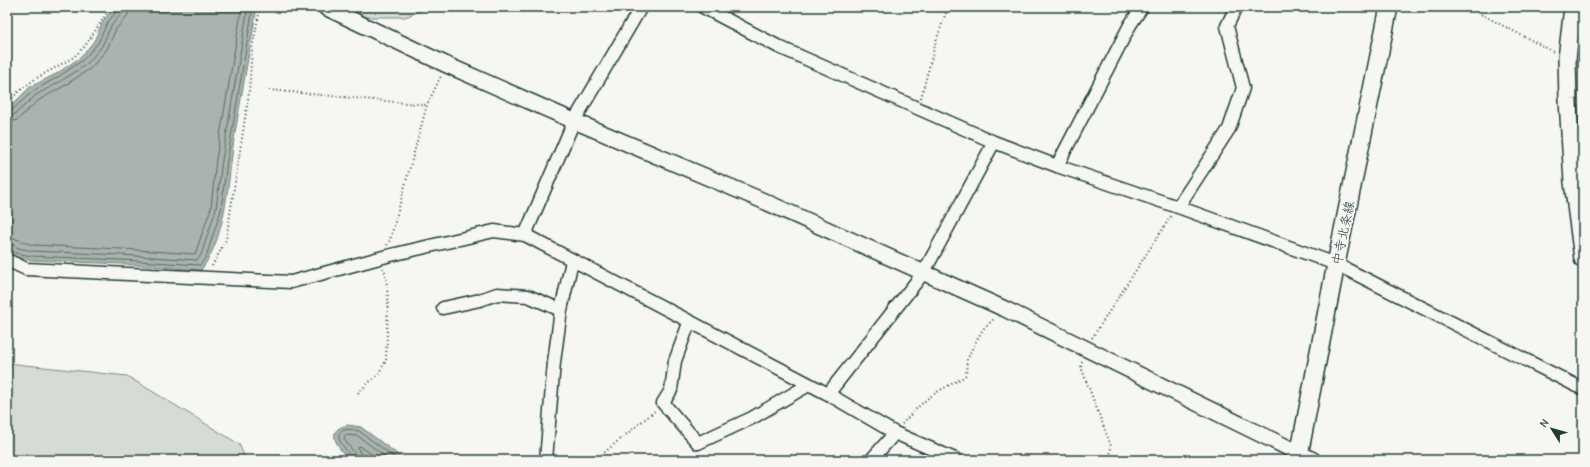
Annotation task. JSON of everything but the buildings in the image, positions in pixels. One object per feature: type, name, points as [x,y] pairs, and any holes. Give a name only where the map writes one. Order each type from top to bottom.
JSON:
[{"type":"main road","name":"中寺北条線","points":[[1304,458],[1336,264],[1389,7]]},
{"type":"main road","points":[[1573,7],[1567,59],[1568,100],[1573,182],[1583,257]]},
{"type":"street","points":[[325,7],[447,65],[574,121],[759,199],[924,272],[1085,348],[1304,458]]},
{"type":"street","points":[[525,235],[574,121],[641,7]]},
{"type":"street","points":[[703,7],[779,47],[994,142],[1057,166],[1178,206],[1336,264],[1583,389]]},
{"type":"street","points":[[1057,166],[1130,25],[1142,7]]},
{"type":"street","points":[[1178,206],[1228,129],[1243,88],[1227,26],[1236,7]]},
{"type":"street","points":[[828,394],[924,272],[994,142]]},
{"type":"street","points":[[7,260],[26,268],[291,282],[379,258],[494,231],[525,235],[828,394],[895,432],[954,460]]},
{"type":"street","points":[[546,460],[554,362],[562,310],[572,261]]},
{"type":"street","points":[[443,308],[480,300],[497,294],[528,296],[562,310]]},
{"type":"street","points":[[689,322],[675,361],[671,390],[663,403],[698,443],[752,418],[805,388],[807,383]]},
{"type":"street","points":[[871,460],[895,432]]},
{"type":"path","points":[[7,104],[19,91],[35,79],[74,57],[86,46],[103,16],[111,7]]},
{"type":"path","points":[[918,108],[936,41],[948,7]]},
{"type":"path","points":[[1467,7],[1567,59]]},
{"type":"path","points":[[206,278],[226,240],[249,93],[252,48],[260,9]]},
{"type":"path","points":[[358,393],[378,374],[386,361],[388,300],[386,274],[379,258],[390,240],[427,105],[447,65]]},
{"type":"path","points":[[269,90],[427,105]]},
{"type":"path","points":[[1110,460],[1111,446],[1080,367],[1085,348],[1178,206]]},
{"type":"path","points":[[895,432],[914,411],[936,392],[960,380],[966,375],[967,360],[983,329],[1005,310]]},
{"type":"path","points":[[594,460],[663,403]]},
{"type":"shaded area","points":[[346,7],[431,7],[405,17],[365,17]]},
{"type":"shaded area","points":[[1578,7],[1583,7],[1583,60],[1573,54]]},
{"type":"shaded area","points":[[7,363],[127,376],[239,444],[246,460],[7,460]]},
{"type":"water","points":[[115,7],[257,7],[235,133],[226,204],[217,240],[210,256],[201,270],[121,264],[31,260],[14,257],[7,251],[7,110],[30,87],[56,74],[81,57],[94,41],[103,21]]},
{"type":"water","points":[[348,425],[361,427],[405,460],[348,460],[337,445],[335,435],[336,431],[340,427]]}]
